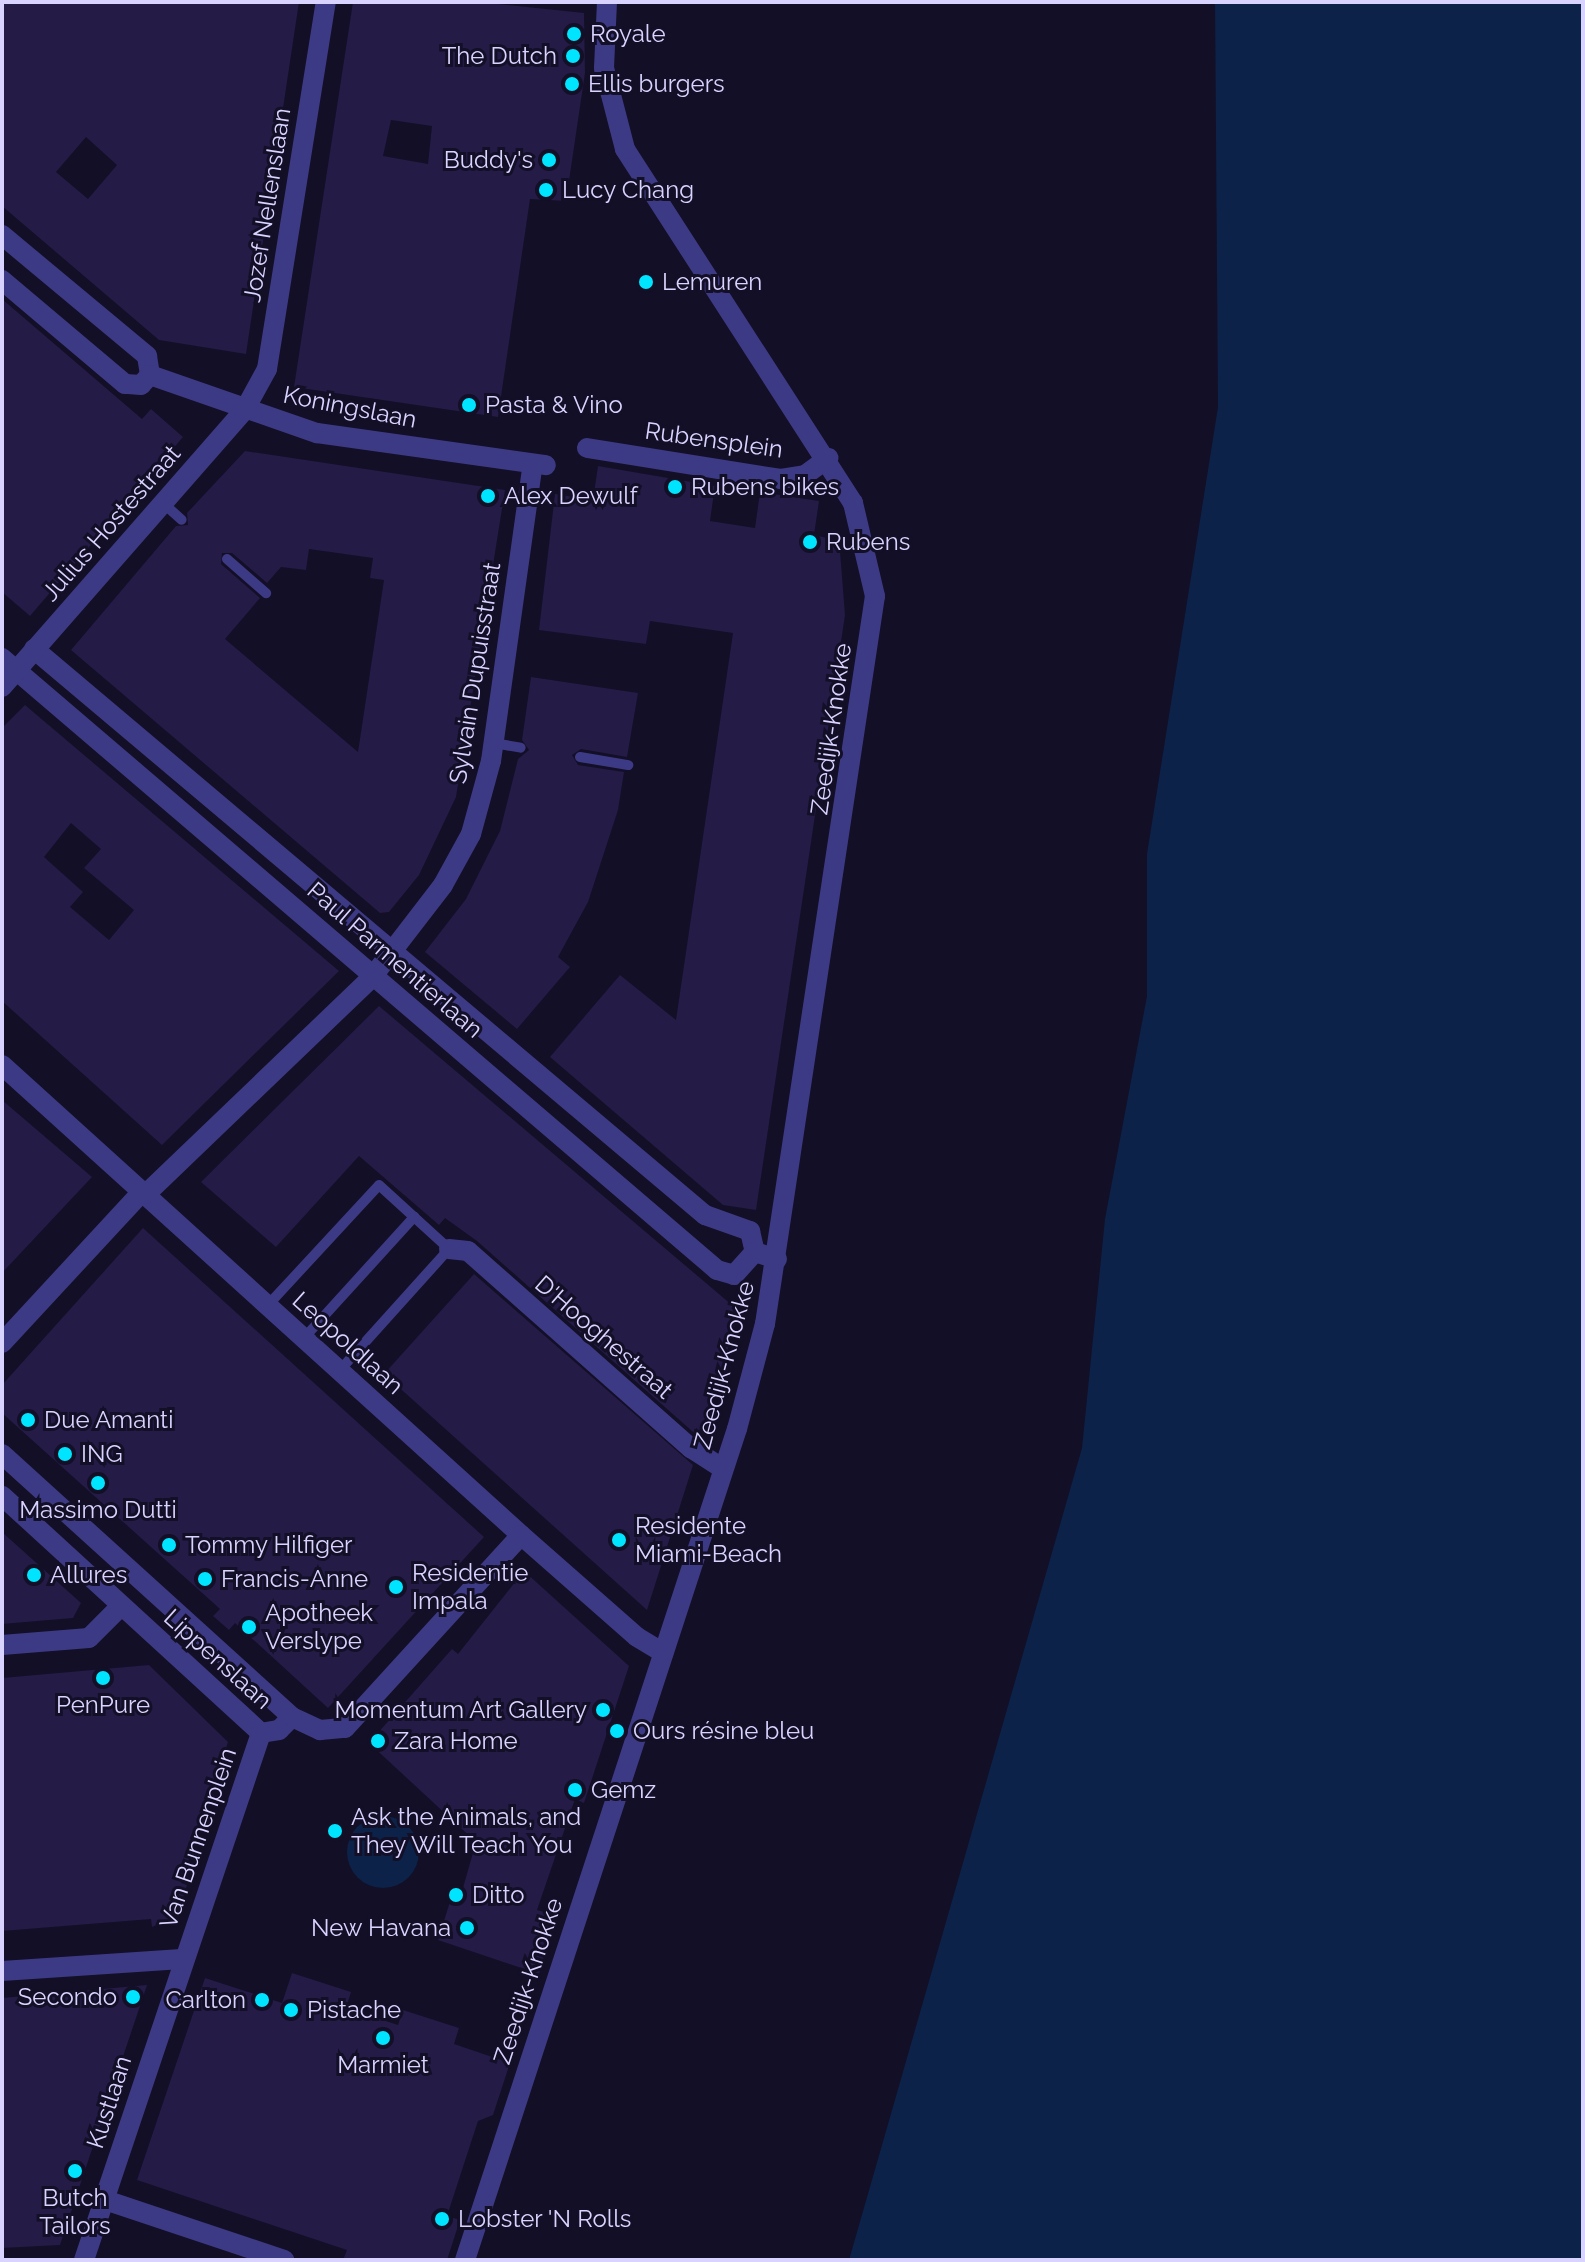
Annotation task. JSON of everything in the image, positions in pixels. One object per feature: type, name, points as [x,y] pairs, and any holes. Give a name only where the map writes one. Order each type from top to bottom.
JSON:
[{"type":"street","name":"Jozef Nellenslaan","points":[[244,411],[267,369],[326,2]]},
{"type":"street","name":"Zeedijk-Knokke","points":[[465,2260],[723,1469],[765,1324],[875,596],[853,503],[828,458],[625,149],[604,68],[607,2]]},
{"type":"street","points":[[2,235],[147,356],[150,375]]},
{"type":"street","name":"Koningslaan","points":[[2,280],[125,384],[141,385],[150,375],[244,411],[317,433],[540,465]]},
{"type":"street","name":"Julius Hostestraat","points":[[2,687],[10,664],[34,649],[244,411]]},
{"type":"street","name":"Rubensplein","points":[[587,448],[781,479],[805,475],[828,458]]},
{"type":"street","name":"Sylvain Dupuisstraat","points":[[2,1343],[144,1192],[373,976],[443,885],[471,834],[494,743],[540,465]]},
{"type":"street","name":"Paul Parmentierlaan","points":[[10,664],[717,1270],[734,1275],[755,1252],[750,1231],[705,1215],[394,949],[34,649]]},
{"type":"street","name":"Leopoldlaan","points":[[2,1065],[521,1535],[637,1637],[664,1653]]},
{"type":"street","name":"D'Hooghestraat","points":[[449,1249],[468,1251],[691,1448],[723,1469]]},
{"type":"street","points":[[755,1252],[777,1259]]},
{"type":"street","name":"Lippenslaan","points":[[2,1454],[292,1717],[279,1730],[261,1733],[2,1496]]},
{"type":"street","points":[[292,1717],[320,1730],[345,1728],[521,1535]]},
{"type":"street","points":[[2,1645],[89,1638],[121,1606]]},
{"type":"street","name":"Van Bunnenplein","points":[[182,1959],[201,1921],[261,1733]]},
{"type":"street","points":[[2,1971],[182,1959]]},
{"type":"street","name":"Kustlaan","points":[[84,2260],[182,1959]]},
{"type":"street","points":[[105,2200],[284,2260]]},
{"type":"lane","points":[[163,503],[182,520]]},
{"type":"lane","points":[[227,559],[266,593]]},
{"type":"lane","points":[[494,743],[521,748]]},
{"type":"lane","points":[[580,757],[628,765]]},
{"type":"lane","points":[[268,1305],[379,1185],[449,1249],[340,1370]]},
{"type":"lane","points":[[304,1338],[414,1217]]},
{"type":"water","points":[[1215,2],[1583,2],[1583,2260],[849,2260],[1082,1448],[1105,1219],[1147,996],[1147,854],[1218,407]]},
{"type":"water","points":[[383,1816],[403,1822],[413,1832],[419,1852],[413,1872],[403,1882],[383,1888],[363,1882],[353,1872],[347,1852],[353,1832],[363,1822]]},
{"type":"building","points":[[2,2],[299,2],[246,354],[159,340],[2,206]],"holes":[[[86,137],[117,165],[88,199],[56,172]]]},
{"type":"building","points":[[353,2],[478,2],[584,13],[585,73],[566,201],[530,199],[498,417],[294,387]],"holes":[[[391,120],[432,126],[428,164],[383,156]]]},
{"type":"building","points":[[2,299],[142,419],[151,409],[183,437],[30,616],[2,592]]},
{"type":"building","points":[[245,451],[505,490],[456,797],[419,875],[389,912],[380,913],[71,650],[176,526],[188,525],[187,513]],"holes":[[[309,549],[373,558],[370,578],[384,580],[358,752],[225,639],[260,598],[221,564],[222,553],[232,553],[267,583],[281,567],[306,570]]]},
{"type":"building","points":[[598,466],[715,486],[710,521],[755,528],[760,492],[819,501],[814,535],[831,539],[840,551],[845,615],[756,1210],[723,1205],[550,1057],[620,975],[676,1020],[733,633],[650,621],[646,644],[539,630],[555,494],[593,500]]},
{"type":"building","points":[[531,677],[638,693],[627,757],[581,749],[572,755],[578,765],[624,772],[618,810],[588,902],[558,957],[570,967],[517,1029],[425,952],[466,899],[500,831],[518,759],[529,750],[522,740]]},
{"type":"building","points":[[25,705],[339,971],[162,1145],[2,1001],[2,728]],"holes":[[[71,823],[101,849],[84,868],[134,910],[109,940],[70,907],[83,892],[44,857]]]},
{"type":"building","points":[[379,1006],[739,1311],[701,1439],[477,1241],[445,1218],[439,1225],[359,1156],[276,1247],[201,1182]]},
{"type":"building","points":[[2,1100],[92,1177],[2,1273]]},
{"type":"building","points":[[143,1228],[484,1537],[328,1708],[235,1623],[229,1630],[213,1616],[220,1609],[2,1413],[2,1385]]},
{"type":"building","points":[[474,1274],[693,1465],[647,1610],[384,1374]]},
{"type":"building","points":[[2,1532],[81,1603],[73,1618],[2,1624]]},
{"type":"building","points":[[524,1571],[629,1666],[584,1803],[575,1799],[537,1910],[555,1915],[539,1974],[438,1940],[453,1892],[461,1895],[476,1842],[369,1743],[452,1649],[458,1654]]},
{"type":"building","points":[[149,1665],[228,1742],[181,1883],[187,1885],[177,1917],[152,1927],[151,1919],[2,1931],[2,1678]]},
{"type":"building","points":[[292,1973],[351,1992],[346,2008],[398,2025],[403,2010],[459,2028],[454,2044],[510,2063],[493,2115],[478,2121],[447,2216],[460,2220],[447,2260],[343,2260],[347,2250],[137,2180],[205,1978],[282,2003]]},
{"type":"building","points":[[147,1985],[60,2245],[2,2248],[2,1998]]},
{"type":"place","name":"Royale","points":[[574,34]]},
{"type":"place","name":"The Dutch","points":[[573,56]]},
{"type":"place","name":"Ellis burgers","points":[[572,84]]},
{"type":"place","name":"Buddy's","points":[[549,160]]},
{"type":"place","name":"Lucy Chang","points":[[546,190]]},
{"type":"place","name":"Lemuren","points":[[646,282]]},
{"type":"place","name":"Pasta & Vino","points":[[469,405]]},
{"type":"place","name":"Rubens bikes","points":[[675,487]]},
{"type":"place","name":"Alex Dewulf","points":[[488,496]]},
{"type":"place","name":"Rubens","points":[[810,542]]},
{"type":"place","name":"Due Amanti","points":[[28,1420]]},
{"type":"place","name":"ING","points":[[65,1454]]},
{"type":"place","name":"Massimo Dutti","points":[[98,1483]]},
{"type":"place","name":"Residente Miami-Beach","points":[[619,1540]]},
{"type":"place","name":"Tommy Hilfiger","points":[[169,1545]]},
{"type":"place","name":"Allures","points":[[34,1575]]},
{"type":"place","name":"Francis-Anne","points":[[205,1579]]},
{"type":"place","name":"Residentie Impala","points":[[396,1587]]},
{"type":"place","name":"Apotheek Verslype","points":[[249,1627]]},
{"type":"place","name":"PenPure","points":[[103,1678]]},
{"type":"place","name":"Momentum Art Gallery","points":[[603,1710]]},
{"type":"place","name":"Ours résine bleu","points":[[617,1731]]},
{"type":"place","name":"Zara Home","points":[[378,1741]]},
{"type":"place","name":"Gemz","points":[[575,1790]]},
{"type":"place","name":"Ask the Animals, and They Will Teach You","points":[[335,1831]]},
{"type":"place","name":"Ditto","points":[[456,1895]]},
{"type":"place","name":"New Havana","points":[[467,1928]]},
{"type":"place","name":"Secondo","points":[[133,1997]]},
{"type":"place","name":"Carlton","points":[[262,2000]]},
{"type":"place","name":"Pistache","points":[[291,2010]]},
{"type":"place","name":"Marmiet","points":[[383,2038]]},
{"type":"place","name":"Butch Tailors","points":[[75,2171]]},
{"type":"place","name":"Lobster 'N Rolls","points":[[442,2219]]}]
